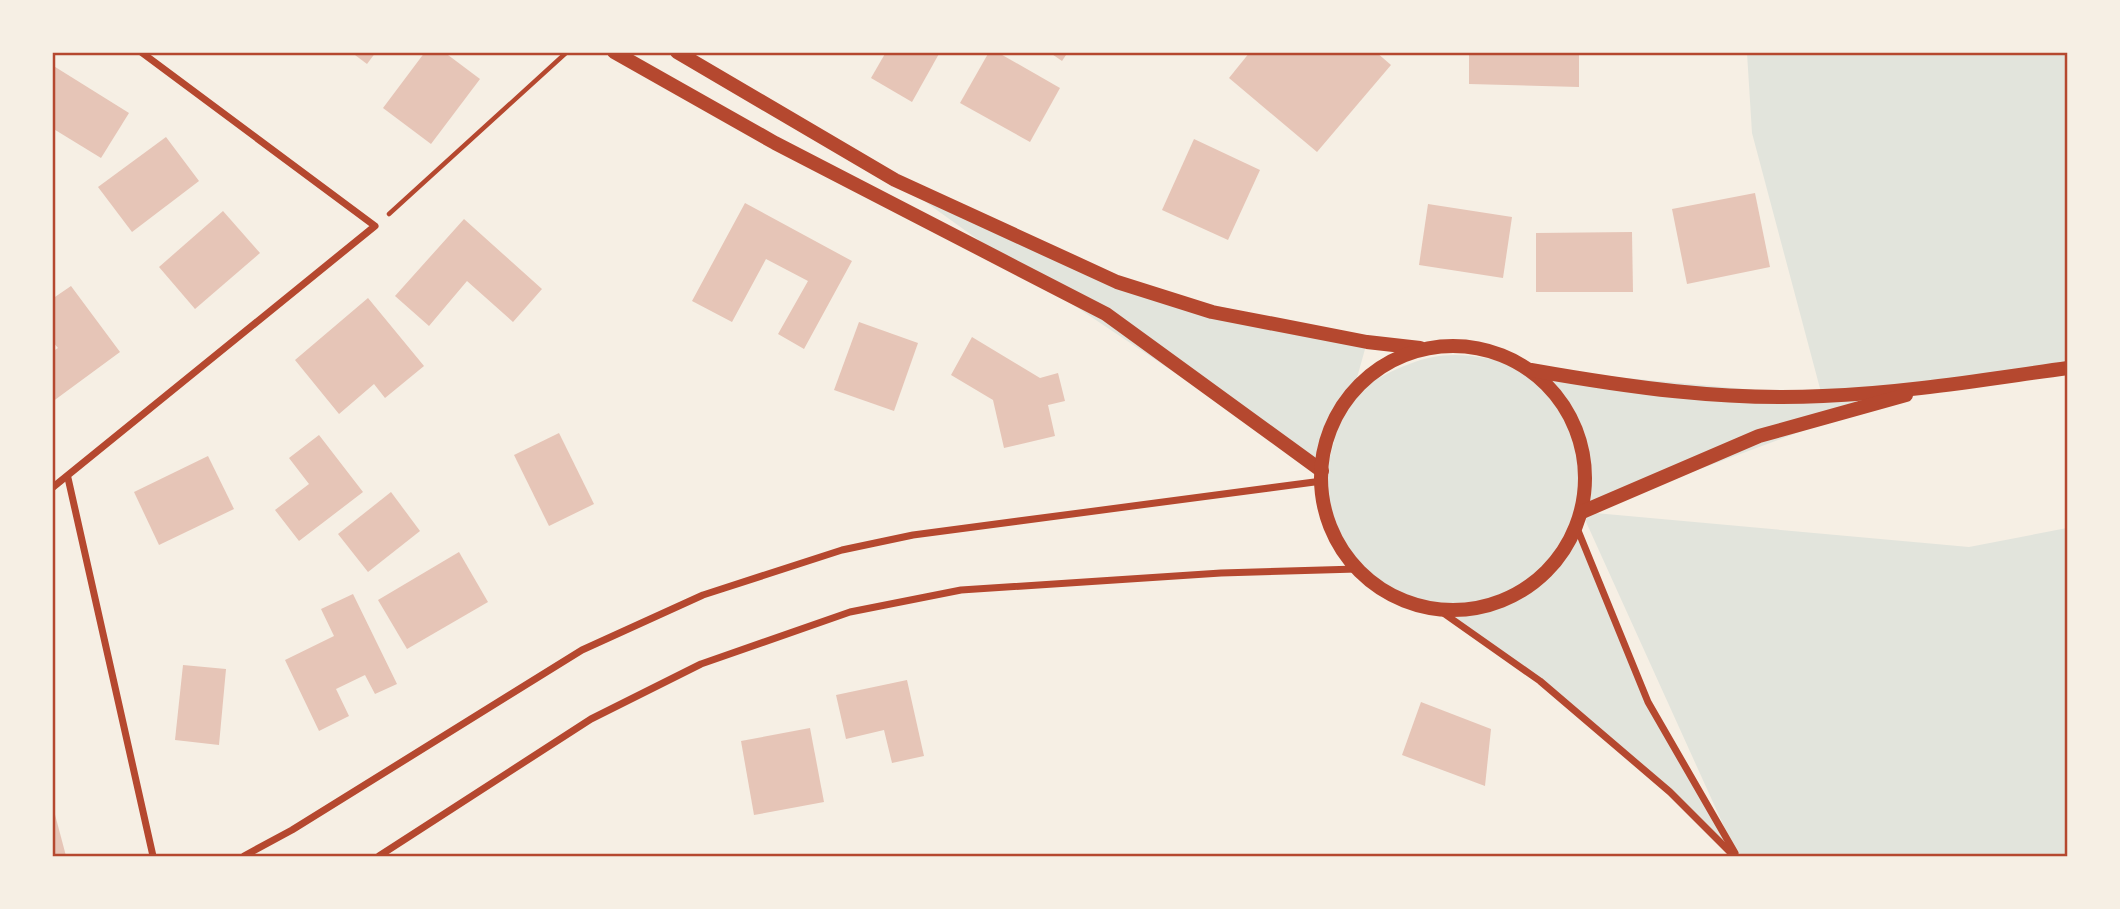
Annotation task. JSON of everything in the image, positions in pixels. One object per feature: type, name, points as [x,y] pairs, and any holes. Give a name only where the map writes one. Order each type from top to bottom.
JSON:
[{"type":"main road","points":[[614,52],[775,144],[1106,313],[1322,476]]},
{"type":"main road","points":[[677,52],[895,180],[1118,282],[1212,312],[1367,342],[1424,349]]},
{"type":"main road","points":[[1461,345],[1497,352],[1529,369],[1558,397],[1578,432],[1586,471],[1577,528],[1554,565],[1521,592],[1482,608],[1439,610],[1409,603],[1381,589],[1357,569],[1342,549],[1331,528],[1324,505],[1322,476],[1326,443],[1337,416],[1352,393],[1373,373],[1398,358],[1424,349],[1461,345]]},
{"type":"main road","points":[[1529,369],[1633,388],[1723,395],[1823,396],[1941,385],[2067,368]]},
{"type":"main road","points":[[1581,512],[1759,436],[1941,385]]},
{"type":"street","points":[[52,488],[68,478],[375,226],[141,52]]},
{"type":"street","points":[[244,856],[292,830],[582,650],[704,594],[842,550],[913,536],[1322,476]]},
{"type":"street","points":[[68,478],[153,856]]},
{"type":"street","points":[[1577,528],[1648,702],[1735,856]]},
{"type":"street","points":[[379,856],[591,719],[701,664],[850,612],[961,590],[1221,573],[1357,569]]},
{"type":"street","points":[[1439,610],[1540,681],[1670,792],[1735,856]]},
{"type":"path","points":[[375,226],[568,52]]},
{"type":"shaded area","points":[[1747,53],[2067,53],[2067,367],[1883,401],[1584,512],[1969,547],[2067,528],[2067,856],[1734,856],[1670,792],[1540,681],[1439,610],[1414,607],[1384,591],[1357,569],[1338,537],[1328,501],[1328,464],[1335,438],[1322,471],[1012,264],[895,180],[1118,282],[1367,342],[1353,392],[1419,360],[1457,355],[1501,361],[1529,369],[1822,396],[1752,133]],"holes":[[[1582,513],[1736,853],[1648,702],[1577,528]]]},
{"type":"building","points":[[351,52],[376,52],[367,64]]},
{"type":"building","points":[[425,52],[444,52],[480,79],[431,144],[383,108]]},
{"type":"building","points":[[886,52],[940,52],[912,102],[871,78]]},
{"type":"building","points":[[989,52],[997,52],[1060,88],[1030,142],[960,103]]},
{"type":"building","points":[[1049,52],[1068,52],[1062,61]]},
{"type":"building","points":[[1250,52],[1376,52],[1391,65],[1317,152],[1229,78]]},
{"type":"building","points":[[1469,52],[1579,52],[1579,87],[1469,84]]},
{"type":"building","points":[[52,65],[129,113],[101,158],[52,128]]},
{"type":"building","points":[[166,137],[199,181],[132,232],[98,187]]},
{"type":"building","points":[[1194,139],[1260,170],[1228,240],[1162,210]]},
{"type":"building","points":[[1755,193],[1770,267],[1687,284],[1672,209]]},
{"type":"building","points":[[745,203],[852,261],[804,349],[778,334],[808,281],[766,259],[732,322],[692,301]]},
{"type":"building","points":[[1428,204],[1512,217],[1503,278],[1419,265]]},
{"type":"building","points":[[223,211],[260,253],[195,309],[159,267]]},
{"type":"building","points":[[464,219],[542,289],[513,322],[467,281],[429,326],[395,296]]},
{"type":"building","points":[[1632,232],[1633,292],[1536,292],[1536,233]]},
{"type":"building","points":[[71,286],[120,352],[52,402],[52,352],[58,348],[52,341],[52,299]]},
{"type":"building","points":[[368,298],[424,366],[385,398],[374,384],[339,414],[295,360]]},
{"type":"building","points":[[859,322],[918,343],[894,411],[834,390]]},
{"type":"building","points":[[972,337],[1040,378],[1058,373],[1065,401],[1048,405],[1055,436],[1004,448],[993,400],[951,375]]},
{"type":"building","points":[[559,433],[594,504],[549,526],[514,455]]},
{"type":"building","points":[[319,435],[363,492],[299,541],[275,510],[309,484],[289,458]]},
{"type":"building","points":[[208,456],[234,509],[159,545],[134,492]]},
{"type":"building","points":[[391,492],[420,531],[368,572],[338,534]]},
{"type":"building","points":[[459,552],[488,602],[407,649],[378,600]]},
{"type":"building","points":[[353,594],[397,684],[375,694],[365,675],[336,689],[349,716],[319,731],[285,660],[334,636],[321,609]]},
{"type":"building","points":[[183,665],[226,669],[219,745],[175,740]]},
{"type":"building","points":[[907,680],[924,756],[892,763],[884,730],[846,739],[836,695]]},
{"type":"building","points":[[1421,702],[1491,729],[1485,786],[1402,755]]},
{"type":"building","points":[[810,728],[824,802],[754,815],[741,741]]},
{"type":"building","points":[[53,807],[66,856],[52,856]]}]
